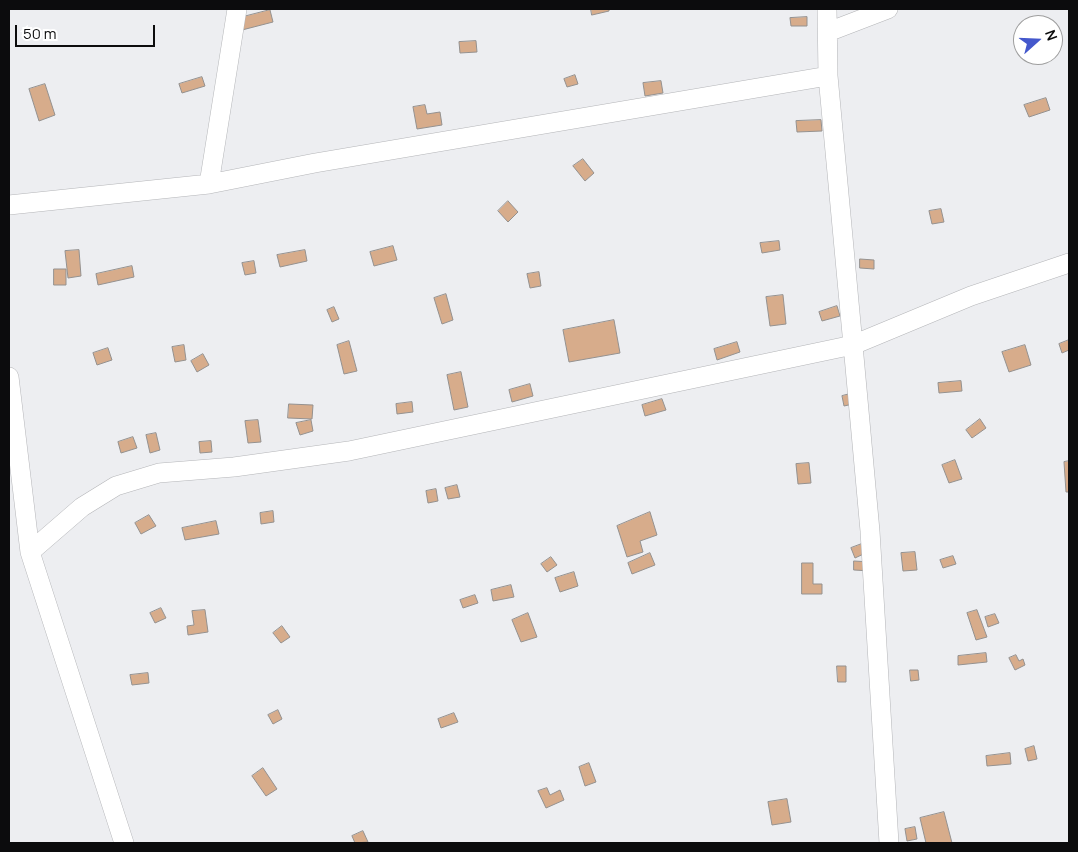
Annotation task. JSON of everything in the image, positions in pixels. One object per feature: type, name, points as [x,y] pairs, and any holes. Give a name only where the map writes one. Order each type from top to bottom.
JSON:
[{"type":"street","points":[[209,184],[236,9]]},
{"type":"street","points":[[827,9],[828,76],[870,531],[889,843]]},
{"type":"street","points":[[828,32],[888,9]]},
{"type":"street","points":[[9,205],[209,184],[315,163],[828,76]]},
{"type":"street","points":[[30,552],[82,507],[116,486],[159,474],[234,467],[349,451],[853,345],[971,296],[1069,263]]},
{"type":"street","points":[[9,377],[30,552],[124,843]]},
{"type":"building","points":[[591,9],[609,9],[609,11],[592,15]]},
{"type":"building","points":[[270,10],[273,22],[242,30],[239,18]]},
{"type":"building","points":[[807,17],[807,26],[791,26],[790,18]]},
{"type":"building","points":[[476,41],[477,52],[460,53],[459,42]]},
{"type":"building","points":[[575,75],[578,84],[567,87],[564,79]]},
{"type":"building","points":[[202,77],[205,86],[182,93],[179,84]]},
{"type":"building","points":[[661,81],[663,93],[645,96],[643,83]]},
{"type":"building","points":[[45,84],[55,115],[39,121],[29,89]]},
{"type":"building","points":[[1046,98],[1050,110],[1029,117],[1024,105]]},
{"type":"building","points":[[425,105],[427,114],[440,112],[442,125],[417,129],[413,107]]},
{"type":"building","points":[[821,120],[822,131],[797,132],[796,121]]},
{"type":"building","points":[[583,159],[594,173],[585,181],[573,166]]},
{"type":"building","points":[[508,201],[518,212],[508,222],[498,211]]},
{"type":"building","points":[[941,209],[944,222],[932,224],[929,211]]},
{"type":"building","points":[[779,241],[780,250],[762,253],[760,243]]},
{"type":"building","points":[[393,246],[397,260],[374,266],[370,252]]},
{"type":"building","points":[[79,250],[81,276],[68,278],[65,251]]},
{"type":"building","points":[[305,250],[307,261],[280,267],[277,255]]},
{"type":"building","points":[[860,259],[874,260],[874,269],[860,268]]},
{"type":"building","points":[[254,261],[256,273],[245,275],[242,263]]},
{"type":"building","points":[[132,266],[134,277],[98,285],[96,274]]},
{"type":"building","points":[[54,269],[66,269],[66,285],[54,285]]},
{"type":"building","points":[[539,272],[541,286],[530,288],[527,274]]},
{"type":"building","points":[[446,294],[453,320],[442,324],[434,298]]},
{"type":"building","points":[[783,295],[786,324],[770,326],[766,297]]},
{"type":"building","points":[[837,306],[840,316],[822,321],[819,312]]},
{"type":"building","points":[[334,307],[339,319],[332,322],[327,310]]},
{"type":"building","points":[[614,320],[620,353],[569,362],[563,330]]},
{"type":"building","points":[[1069,340],[1069,350],[1062,353],[1059,344]]},
{"type":"building","points":[[349,341],[357,371],[344,374],[337,345]]},
{"type":"building","points":[[737,342],[740,352],[717,360],[714,349]]},
{"type":"building","points":[[184,345],[186,360],[175,362],[172,347]]},
{"type":"building","points":[[1025,345],[1031,365],[1009,372],[1002,352]]},
{"type":"building","points":[[108,348],[112,360],[97,365],[93,353]]},
{"type":"building","points":[[203,354],[209,365],[197,372],[191,361]]},
{"type":"building","points":[[461,372],[468,407],[454,410],[447,375]]},
{"type":"building","points":[[961,381],[962,391],[939,393],[938,383]]},
{"type":"building","points":[[530,384],[533,396],[512,402],[509,390]]},
{"type":"building","points":[[850,394],[853,404],[844,406],[842,396]]},
{"type":"building","points":[[662,399],[666,410],[645,416],[642,405]]},
{"type":"building","points":[[412,402],[413,412],[397,414],[396,404]]},
{"type":"building","points":[[289,404],[313,405],[312,419],[288,418]]},
{"type":"building","points":[[980,419],[986,428],[972,438],[966,430]]},
{"type":"building","points":[[258,420],[261,442],[248,443],[245,421]]},
{"type":"building","points":[[311,420],[313,431],[300,435],[296,423]]},
{"type":"building","points":[[156,433],[160,450],[150,453],[146,435]]},
{"type":"building","points":[[133,437],[137,448],[121,453],[118,442]]},
{"type":"building","points":[[211,441],[212,452],[200,453],[199,442]]},
{"type":"building","points":[[955,460],[962,479],[949,483],[942,465]]},
{"type":"building","points":[[1069,461],[1069,492],[1066,492],[1064,462]]},
{"type":"building","points":[[809,463],[811,483],[798,484],[796,464]]},
{"type":"building","points":[[457,485],[460,497],[448,499],[445,488]]},
{"type":"building","points":[[436,489],[438,501],[428,503],[426,491]]},
{"type":"building","points":[[273,511],[274,522],[261,524],[260,513]]},
{"type":"building","points":[[650,512],[657,535],[640,541],[643,552],[627,557],[617,526]]},
{"type":"building","points":[[149,515],[156,526],[141,534],[135,523]]},
{"type":"building","points":[[216,521],[219,534],[185,540],[182,528]]},
{"type":"building","points":[[867,542],[870,551],[855,558],[851,548]]},
{"type":"building","points":[[915,552],[917,570],[903,571],[901,553]]},
{"type":"building","points":[[650,553],[655,565],[632,574],[628,563]]},
{"type":"building","points":[[953,556],[956,564],[943,568],[940,560]]},
{"type":"building","points":[[551,557],[557,565],[547,572],[541,564]]},
{"type":"building","points":[[854,561],[871,562],[871,571],[854,570]]},
{"type":"building","points":[[802,563],[813,563],[813,584],[822,584],[822,594],[802,594]]},
{"type":"building","points":[[574,572],[578,586],[560,592],[555,578]]},
{"type":"building","points":[[511,585],[514,597],[493,601],[491,590]]},
{"type":"building","points":[[475,595],[478,603],[463,608],[460,600]]},
{"type":"building","points":[[161,608],[166,618],[155,623],[150,613]]},
{"type":"building","points":[[205,610],[208,632],[188,635],[187,626],[194,625],[192,611]]},
{"type":"building","points":[[977,610],[987,637],[976,640],[967,613]]},
{"type":"building","points":[[528,613],[537,637],[521,642],[512,620]]},
{"type":"building","points":[[995,614],[999,623],[988,627],[985,617]]},
{"type":"building","points":[[282,626],[290,637],[281,643],[273,633]]},
{"type":"building","points":[[986,653],[987,662],[958,665],[958,656]]},
{"type":"building","points":[[1016,655],[1019,661],[1023,659],[1025,665],[1015,670],[1009,658]]},
{"type":"building","points":[[837,666],[846,666],[846,682],[838,682]]},
{"type":"building","points":[[910,670],[918,670],[919,680],[911,681]]},
{"type":"building","points":[[148,673],[149,683],[132,685],[130,675]]},
{"type":"building","points":[[278,710],[282,719],[273,724],[268,715]]},
{"type":"building","points":[[454,713],[458,722],[441,728],[438,719]]},
{"type":"building","points":[[1034,746],[1037,759],[1028,761],[1025,749]]},
{"type":"building","points":[[1010,753],[1011,764],[987,766],[986,756]]},
{"type":"building","points":[[589,763],[596,782],[585,786],[579,767]]},
{"type":"building","points":[[263,768],[277,789],[266,796],[252,776]]},
{"type":"building","points":[[547,788],[550,795],[560,790],[564,800],[546,808],[538,791]]},
{"type":"building","points":[[787,799],[791,822],[772,825],[768,802]]},
{"type":"building","points":[[944,812],[952,843],[926,843],[920,818]]},
{"type":"building","points":[[915,827],[917,839],[907,841],[905,829]]},
{"type":"building","points":[[363,831],[368,842],[355,843],[352,836]]}]
